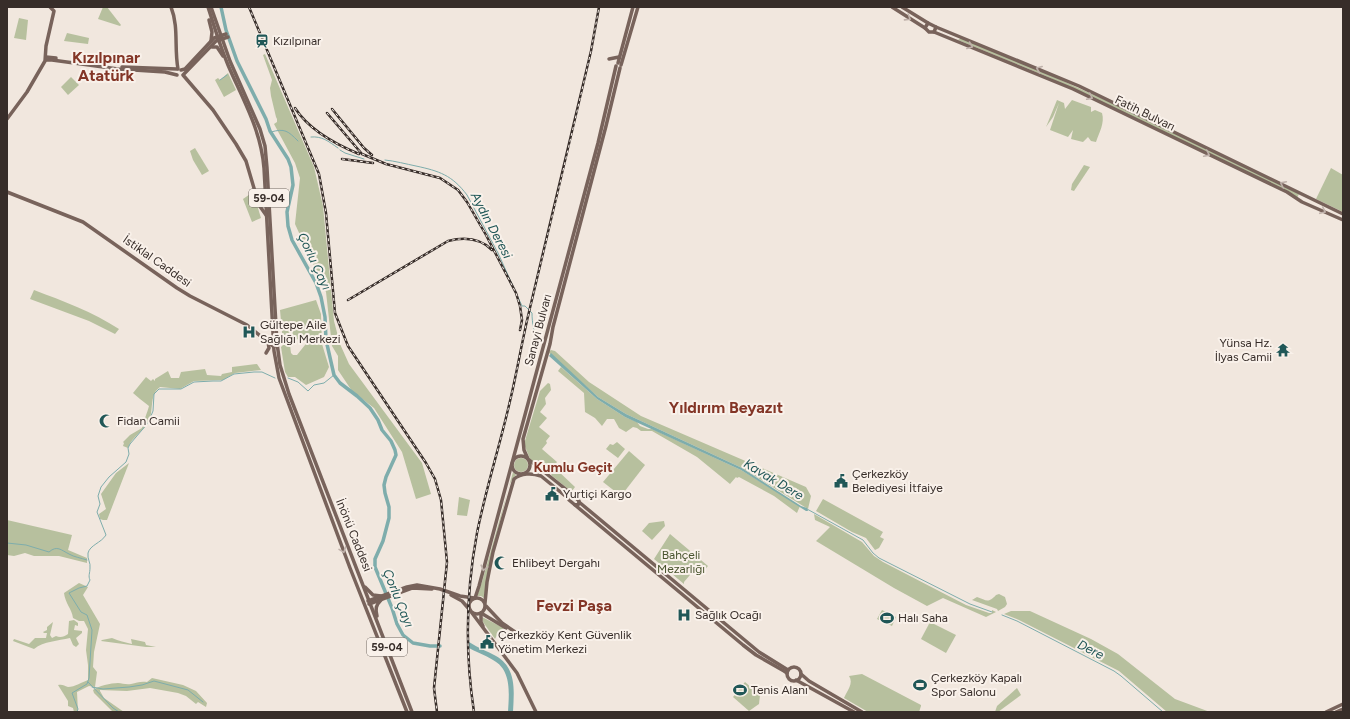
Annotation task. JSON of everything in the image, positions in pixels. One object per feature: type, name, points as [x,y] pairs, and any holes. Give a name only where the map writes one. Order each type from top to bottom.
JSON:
[{"type":"main road","points":[[7,119],[27,92],[46,57],[46,46],[54,11],[50,7]]},
{"type":"main road","points":[[171,7],[176,21],[176,61],[178,69],[213,110],[236,144],[246,161],[259,205],[267,216]]},
{"type":"main road","name":"Sanayi Bulvarı","points":[[528,459],[524,450],[524,436],[549,348],[553,327],[606,126],[619,65],[619,57],[633,7]]},
{"type":"main road","name":"Sanayi Bulvarı","points":[[474,598],[479,586],[619,65],[638,7]]},
{"type":"main road","name":"Fatih Bulvarı","points":[[892,7],[929,32],[934,32],[1073,89],[1287,192],[1307,204],[1343,220]]},
{"type":"main road","name":"Fatih Bulvarı","points":[[902,7],[928,24],[1079,86],[1343,214]]},
{"type":"main road","points":[[208,48],[212,35],[210,8]]},
{"type":"main road","name":"59-04","points":[[210,8],[218,27],[220,38],[260,129],[265,146],[276,353]]},
{"type":"main road","name":"59-04","points":[[210,8],[227,62],[260,139],[267,216],[273,338],[276,353]]},
{"type":"main road","points":[[925,28],[928,24]]},
{"type":"main road","points":[[218,27],[227,36]]},
{"type":"main road","points":[[934,32],[936,27]]},
{"type":"main road","points":[[183,76],[208,48],[214,38],[227,36]]},
{"type":"main road","points":[[226,50],[227,36]]},
{"type":"main road","points":[[46,57],[124,67],[178,69],[185,68],[208,48],[213,46],[217,47],[227,62]]},
{"type":"main road","points":[[46,57],[52,60],[132,71],[165,72],[183,76]]},
{"type":"main road","points":[[608,59],[619,57]]},
{"type":"main road","points":[[177,75],[178,69]]},
{"type":"main road","points":[[1184,143],[1189,140]]},
{"type":"main road","name":"İstiklal Caddesi","points":[[7,192],[83,222],[177,288],[247,325],[274,346]]},
{"type":"main road","points":[[1299,200],[1302,194]]},
{"type":"main road","points":[[1307,204],[1309,198]]},
{"type":"main road","points":[[273,338],[272,341],[268,342],[269,347],[266,353],[276,353]]},
{"type":"main road","points":[[545,340],[550,342]]},
{"type":"main road","points":[[544,346],[549,348]]},
{"type":"main road","name":"İnönü Caddesi","points":[[276,353],[282,380],[364,605],[407,712]]},
{"type":"main road","name":"İnönü Caddesi","points":[[282,380],[412,712]]},
{"type":"main road","points":[[687,595],[541,476],[521,475],[514,471],[512,463],[514,460],[519,456],[528,459],[573,495],[579,502],[687,595],[690,598],[787,672],[789,679],[793,681],[796,680],[836,699]]},
{"type":"main road","points":[[490,637],[481,622],[481,613],[485,605],[487,582],[493,552],[514,479],[529,471],[531,464],[528,459]]},
{"type":"main road","points":[[569,499],[573,495]]},
{"type":"main road","points":[[575,505],[579,504],[579,502]]},
{"type":"main road","points":[[362,582],[373,595],[383,597]]},
{"type":"main road","points":[[394,593],[407,587],[417,585],[440,589],[460,596],[480,598],[502,623],[521,636],[481,613],[472,613]]},
{"type":"main road","points":[[364,605],[394,593],[412,588],[440,591],[462,601],[517,673],[536,712]]},
{"type":"main road","points":[[378,625],[376,611],[377,606],[383,597]]},
{"type":"main road","points":[[469,609],[469,603],[474,598]]},
{"type":"main road","points":[[787,672],[792,667],[796,667],[809,681],[854,712]]},
{"type":"main road","points":[[796,680],[801,674]]},
{"type":"main road","points":[[840,702],[862,712]]},
{"type":"main road","points":[[1326,712],[1343,704]]},
{"type":"main road","points":[[1336,712],[1343,709]]},
{"type":"green space","points":[[103,7],[107,7],[121,25],[120,26],[98,19]]},
{"type":"green space","points":[[19,18],[28,20],[26,40],[14,38]]},
{"type":"green space","points":[[67,33],[89,38],[88,44],[64,41]]},
{"type":"green space","points":[[961,38],[1052,76],[1116,105],[1299,194],[1297,198],[1048,77],[958,40]]},
{"type":"green space","points":[[265,54],[314,167],[323,206],[334,321],[340,344],[349,364],[422,463],[431,494],[416,499],[402,452],[374,408],[352,391],[338,370],[338,356],[332,346],[326,292],[295,224],[300,178],[295,163],[274,124],[277,122],[277,119],[271,96],[270,88],[272,80],[263,55]]},
{"type":"green space","points":[[228,73],[236,90],[224,97],[215,80],[218,78],[220,80]]},
{"type":"green space","points":[[71,77],[79,85],[68,95],[61,87]]},
{"type":"green space","points":[[1057,100],[1064,103],[1065,109],[1072,100],[1091,107],[1091,112],[1095,110],[1102,113],[1102,124],[1096,142],[1091,141],[1088,137],[1083,142],[1071,139],[1073,130],[1068,137],[1050,130],[1059,103],[1053,117],[1046,127]]},
{"type":"green space","points":[[195,148],[209,171],[202,175],[193,160],[190,151]]},
{"type":"green space","points":[[1084,165],[1090,167],[1074,191],[1071,190],[1072,184]]},
{"type":"green space","points":[[1331,168],[1343,175],[1343,212],[1316,199]]},
{"type":"green space","points":[[253,192],[261,218],[252,222],[243,199]]},
{"type":"green space","points":[[34,290],[88,312],[119,329],[115,334],[89,321],[30,299]]},
{"type":"green space","points":[[316,300],[321,314],[322,344],[329,367],[324,377],[306,385],[295,377],[288,377],[285,372],[281,347],[283,345],[290,345],[291,353],[293,355],[297,355],[305,345],[305,341],[300,338],[290,343],[283,343],[280,310]]},
{"type":"green space","points":[[551,350],[555,351],[589,382],[641,416],[806,487],[811,496],[808,509],[742,468],[626,414],[598,397],[548,352]]},
{"type":"green space","points":[[257,364],[261,370],[235,373],[223,380],[194,381],[180,389],[160,387],[153,397],[150,419],[148,423],[132,440],[128,448],[123,446],[123,442],[130,435],[142,428],[149,406],[133,393],[146,377],[151,381],[153,379],[155,381],[155,379],[168,371],[171,378],[179,378],[181,372],[205,369],[207,375],[221,376],[222,374],[232,372],[232,367]]},
{"type":"green space","points":[[561,367],[597,399],[625,417],[637,422],[640,426],[652,429],[741,470],[800,506],[797,513],[774,496],[739,477],[736,477],[730,484],[697,457],[652,431],[641,431],[633,427],[626,432],[619,428],[614,419],[607,419],[602,426],[595,418],[585,412],[584,393],[558,371]]},
{"type":"green space","points":[[548,383],[550,384],[551,390],[545,398],[546,404],[540,412],[547,418],[539,427],[550,436],[542,449],[557,462],[553,467],[554,469],[549,474],[530,459],[524,444],[540,391]]},
{"type":"green space","points":[[617,442],[625,449],[618,458],[606,449],[610,444],[613,445]]},
{"type":"green space","points":[[629,451],[645,465],[621,496],[603,482]]},
{"type":"green space","points":[[518,458],[524,458],[528,462],[528,468],[524,472],[518,472],[514,468],[514,462]]},
{"type":"green space","points":[[129,463],[107,520],[100,519],[99,514],[106,509],[101,494],[116,473]]},
{"type":"green space","points":[[556,469],[575,487],[572,491],[551,475]]},
{"type":"green space","points":[[513,472],[516,475],[510,483]]},
{"type":"green space","points":[[508,491],[484,598],[477,596]]},
{"type":"green space","points":[[459,497],[470,500],[467,516],[457,515]]},
{"type":"green space","points":[[823,499],[883,532],[880,537],[884,539],[879,548],[875,550],[866,538],[852,532],[816,511]]},
{"type":"green space","points":[[814,514],[862,542],[874,556],[883,562],[966,605],[989,613],[992,613],[992,610],[996,612],[986,617],[943,598],[927,606],[816,541],[830,527],[815,520]]},
{"type":"green space","points":[[7,520],[72,535],[68,550],[87,558],[87,563],[59,556],[34,556],[25,553],[14,556],[7,555]]},
{"type":"green space","points":[[664,521],[665,526],[652,540],[642,531],[649,523]]},
{"type":"green space","name":"Bahçeli Mezarlığı","points":[[670,534],[708,566],[703,572],[700,569],[698,571],[695,569],[684,584],[654,559]]},
{"type":"green space","points":[[79,583],[88,587],[83,595],[100,624],[94,652],[93,667],[97,672],[95,687],[89,686],[77,692],[78,712],[74,712],[73,708],[68,706],[68,701],[58,685],[71,687],[88,680],[86,650],[88,629],[84,621],[79,621],[73,618],[64,593]]},
{"type":"green space","points":[[999,594],[1005,597],[1007,604],[998,611],[997,609],[972,600],[977,597],[985,600],[991,600]]},
{"type":"green space","name":"Halı Saha","points":[[882,610],[896,617],[892,626],[877,619]]},
{"type":"green space","points":[[1011,611],[1030,611],[1091,639],[1118,654],[1175,699],[1210,712],[1167,712],[1119,671],[1019,620],[1004,614]]},
{"type":"green space","points":[[482,617],[504,628],[498,633],[495,639],[483,622]]},
{"type":"green space","points":[[74,620],[78,623],[78,626],[75,625],[74,630],[82,631],[82,633],[76,638],[79,644],[76,647],[73,645],[70,638],[47,643],[34,649],[13,641],[14,639],[29,644],[35,638],[46,638],[47,633],[43,632],[47,630],[47,627],[53,622],[50,635],[52,638],[56,636],[64,636],[68,634],[69,621]]},
{"type":"green space","points":[[930,622],[956,635],[946,653],[921,639]]},
{"type":"green space","points":[[112,638],[132,644],[131,639],[145,642],[146,645],[156,647],[101,641]]},
{"type":"green space","points":[[862,674],[921,705],[919,712],[868,712],[844,698],[851,681],[849,676]]},
{"type":"green space","points":[[152,678],[183,685],[196,691],[207,703],[206,707],[198,702],[196,704],[186,696],[178,693],[150,688],[127,691],[100,690],[104,698],[124,712],[113,712],[94,693],[93,690],[101,686],[118,683],[129,684],[147,682]]},
{"type":"green space","points":[[745,682],[760,695],[759,704],[749,711],[733,697]]},
{"type":"green space","points":[[1017,688],[1021,695],[998,712],[995,712],[997,706]]},
{"type":"water","points":[[551,353],[598,397],[626,414],[742,468],[801,506],[807,508],[808,511],[741,470],[625,417],[597,399],[549,356]]},
{"type":"water","points":[[469,642],[496,656],[508,667],[511,673],[514,688],[513,712],[508,712],[509,690],[504,670],[493,660],[467,647]]},
{"type":"waterway","name":"Çorlu Çayı","points":[[221,7],[226,30],[237,61],[266,119],[270,131],[288,159],[291,167],[293,185],[287,212],[288,226],[292,240],[316,283],[321,297],[325,317],[326,340],[334,375],[340,383],[370,408],[395,450],[396,455],[384,485],[389,507],[389,518],[383,541],[375,559],[375,567],[397,624],[403,635],[413,643],[440,646]]},
{"type":"waterway","points":[[220,80],[227,75]]},
{"type":"waterway","points":[[271,132],[283,130],[292,135],[298,141]]},
{"type":"waterway","name":"Aydın Deresi","points":[[311,137],[322,138],[338,148]]},
{"type":"waterway","name":"Aydın Deresi","points":[[340,150],[364,159]]},
{"type":"waterway","name":"Aydın Deresi","points":[[385,160],[438,172],[450,178],[467,195],[498,253],[522,306],[525,306],[532,313],[534,329],[540,343]]},
{"type":"waterway","points":[[77,712],[78,709],[72,693],[87,684],[89,678],[92,630],[87,615],[81,612],[69,593],[87,586],[90,580],[90,566],[88,557],[89,550],[106,535],[97,512],[100,504],[98,496],[101,487],[109,477],[126,462],[130,444],[148,423],[153,411],[154,394],[159,389],[181,389],[194,382],[221,381],[234,374],[262,372],[275,378]]},
{"type":"waterway","points":[[288,378],[298,382],[308,391],[314,385],[324,383],[334,375]]},
{"type":"waterway","name":"Kavak Dere","points":[[807,509],[863,540],[879,558],[970,604],[992,612]]},
{"type":"waterway","points":[[7,543],[26,545],[49,552],[54,549],[59,549],[73,556],[87,560]]},
{"type":"waterway","name":"Dere","points":[[1002,615],[1017,621],[1114,671],[1163,712]]},
{"type":"waterway","points":[[92,687],[103,689],[129,687],[154,681],[188,690],[203,702]]},
{"type":"waterway","points":[[88,682],[113,708],[119,712]]},
{"type":"railway","points":[[249,7],[319,174],[326,213],[335,313],[348,346],[426,463],[435,479],[441,500],[447,562],[434,688],[437,712]]},
{"type":"railway","points":[[474,712],[468,645],[469,600],[473,555],[477,533],[510,401],[526,323],[591,51],[599,7]]},
{"type":"railway","points":[[295,108],[301,116],[323,136],[359,154]]},
{"type":"railway","points":[[332,109],[364,148],[372,155]]},
{"type":"railway","points":[[327,113],[362,154],[386,164],[440,178],[458,190],[467,202],[486,235],[516,293],[522,320],[520,330]]},
{"type":"railway","points":[[342,159],[373,163]]},
{"type":"railway","points":[[348,300],[448,241],[460,239],[477,241],[492,250]]},
{"type":"place","name":"Kızılpınar","points":[[262,41]]},
{"type":"place","name":"Gültepe Aile Sağlığı Merkezi","points":[[249,332]]},
{"type":"place","name":"Yünsa Hz. İlyas Camii","points":[[1283,350]]},
{"type":"place","name":"Fidan Camii","points":[[106,421]]},
{"type":"place","name":"Çerkezköy Belediyesi İtfaiye","points":[[841,481]]},
{"type":"place","name":"Yurtiçi Kargo","points":[[552,494]]},
{"type":"place","name":"Ehlibeyt Dergahı","points":[[501,563]]},
{"type":"place","name":"Sağlık Ocağı","points":[[684,615]]},
{"type":"place","name":"Halı Saha","points":[[887,618]]},
{"type":"place","name":"Çerkezköy Kent Güvenlik Yönetim Merkezi","points":[[487,642]]},
{"type":"place","name":"Çerkezköy Kapalı Spor Salonu","points":[[920,685]]},
{"type":"place","name":"Tenis Alanı","points":[[740,690]]},
{"type":"district","name":"Kızılpınar Atatürk","points":[[106,66]]},
{"type":"district","name":"Yıldırım Beyazıt","points":[[726,407]]},
{"type":"district","name":"Kumlu Geçit","points":[[573,467]]},
{"type":"district","name":"Fevzi Paşa","points":[[574,605]]}]
